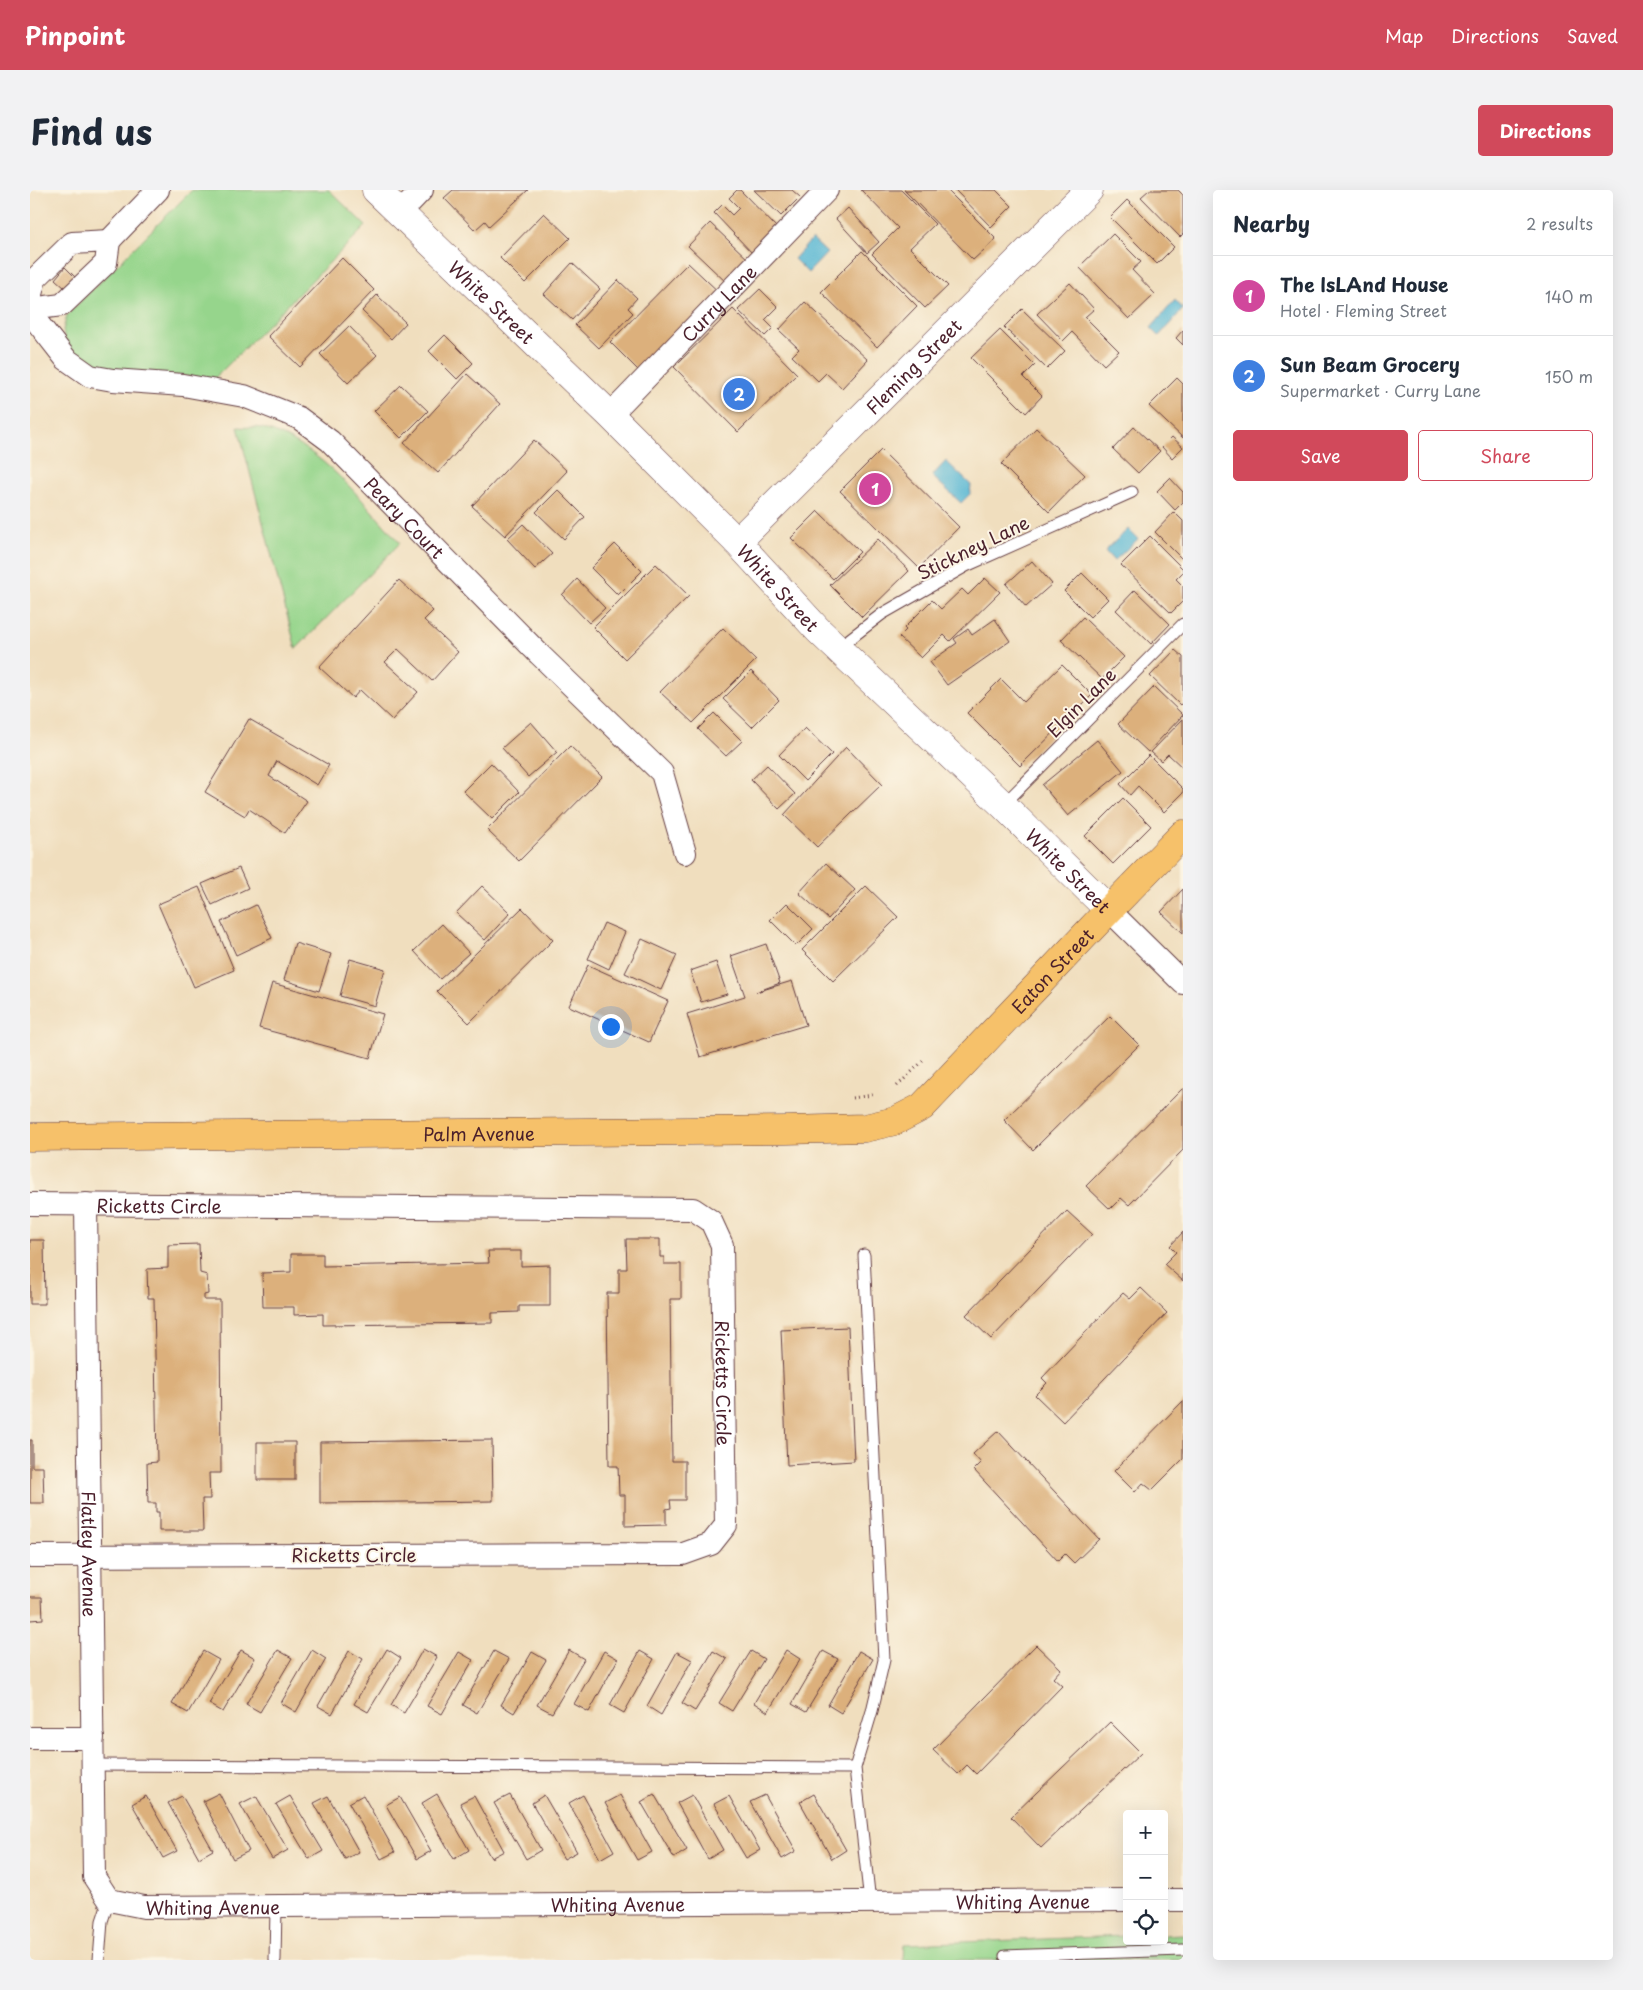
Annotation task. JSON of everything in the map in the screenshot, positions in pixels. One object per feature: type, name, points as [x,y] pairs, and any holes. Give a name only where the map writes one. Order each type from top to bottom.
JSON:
[{"type":"main road","name":"Eaton Street","points":[[922,1107],[1108,910],[1183,834]]},
{"type":"main road","name":"Palm Avenue","points":[[30,1137],[856,1128],[895,1121],[922,1107]]},
{"type":"street","points":[[30,309],[62,305],[106,263],[109,241],[158,190]]},
{"type":"street","name":"White Street","points":[[376,190],[610,414],[737,542],[818,630],[1003,805],[1183,983]]},
{"type":"street","points":[[400,213],[422,190]]},
{"type":"street","name":"Curry Lane","points":[[610,414],[827,190]]},
{"type":"street","name":"Fleming Street","points":[[737,542],[1090,190]]},
{"type":"street","points":[[30,298],[35,279],[72,243],[109,241]]},
{"type":"street","name":"Peary Court","points":[[30,313],[66,359],[90,376],[113,380],[183,385],[244,396],[299,418],[330,441],[532,646],[662,773],[685,853]]},
{"type":"street","name":"Ricketts Circle","points":[[30,1204],[692,1209],[711,1221],[722,1246],[726,1524],[710,1544],[682,1554],[30,1556]]},
{"type":"street","name":"Flatley Avenue","points":[[86,1204],[94,1877],[109,1900]]},
{"type":"street","points":[[30,1738],[93,1738]]},
{"type":"street","name":"Whiting Avenue","points":[[109,1900],[144,1908],[1123,1900]]},
{"type":"street","points":[[1168,1900],[1183,1900]]},
{"type":"lane","name":"Stickney Lane","points":[[838,648],[882,614],[966,566],[1132,492]]},
{"type":"lane","name":"Elgin Lane","points":[[1003,805],[1183,624]]},
{"type":"lane","points":[[864,1255],[884,1660],[872,1710],[854,1768],[870,1902]]},
{"type":"lane","points":[[93,1765],[854,1768]]},
{"type":"lane","points":[[99,1960],[102,1921],[109,1900]]},
{"type":"lane","points":[[275,1960],[276,1907]]},
{"type":"lane","points":[[1005,1956],[1182,1953]]},
{"type":"path","points":[[890,1092],[926,1058]]},
{"type":"path","points":[[845,1099],[881,1094]]},
{"type":"green space","points":[[192,190],[329,190],[366,226],[214,379],[93,367],[66,346],[63,330],[67,315]]},
{"type":"green space","points":[[238,427],[265,429],[286,437],[305,448],[340,477],[400,543],[296,649]]},
{"type":"green space","points":[[1183,1934],[1183,1960],[903,1960],[904,1944],[1123,1936],[1123,1945],[1168,1945],[1168,1935]]},
{"type":"water","points":[[812,239],[827,253],[808,273],[794,259]]},
{"type":"water","points":[[1175,300],[1183,309],[1159,336],[1151,328]]},
{"type":"water","points":[[946,461],[971,485],[970,494],[961,503],[932,476]]},
{"type":"water","points":[[1128,529],[1138,539],[1114,561],[1105,551]]},
{"type":"building","points":[[453,190],[528,190],[489,226],[485,221],[475,230],[444,198]]},
{"type":"building","points":[[737,190],[740,190],[780,231],[754,255],[714,213],[722,205],[732,215],[739,208],[729,198]]},
{"type":"building","points":[[754,190],[792,190],[800,197],[781,216]]},
{"type":"building","points":[[861,190],[901,190],[935,224],[910,248],[948,286],[925,308],[872,254],[898,228]]},
{"type":"building","points":[[904,190],[947,190],[996,239],[973,260]]},
{"type":"building","points":[[955,190],[996,190],[1012,206],[991,227]]},
{"type":"building","points":[[1149,190],[1178,190],[1183,195],[1183,234],[1180,237],[1141,197]]},
{"type":"building","points":[[1127,200],[1174,247],[1157,264],[1110,217]]},
{"type":"building","points":[[848,208],[879,242],[867,253],[836,219]]},
{"type":"building","points":[[544,213],[570,238],[525,283],[500,258]]},
{"type":"building","points":[[710,223],[750,261],[728,284],[688,246]]},
{"type":"building","points":[[1113,234],[1141,262],[1132,270],[1155,294],[1129,319],[1079,267]]},
{"type":"building","points":[[862,251],[917,306],[877,347],[821,292]]},
{"type":"building","points":[[342,258],[374,290],[300,367],[268,336]]},
{"type":"building","points":[[572,263],[600,289],[572,320],[544,294]]},
{"type":"building","points":[[688,263],[723,296],[644,376],[610,342]]},
{"type":"building","points":[[65,267],[75,277],[65,288],[55,279]]},
{"type":"building","points":[[618,280],[637,298],[628,308],[633,313],[599,348],[575,325]]},
{"type":"building","points":[[1070,283],[1094,309],[1085,317],[1119,351],[1104,365],[1072,332],[1063,341],[1037,314]]},
{"type":"building","points":[[760,289],[778,307],[765,320],[773,328],[765,336],[738,310]]},
{"type":"building","points":[[377,295],[406,323],[391,339],[362,311]]},
{"type":"building","points":[[805,302],[868,360],[842,388],[826,373],[818,381],[792,356],[799,349],[779,330]]},
{"type":"building","points":[[733,309],[797,374],[738,432],[674,367]]},
{"type":"building","points":[[1022,309],[1065,351],[1047,369],[1004,327]]},
{"type":"building","points":[[349,326],[377,355],[348,383],[320,354]]},
{"type":"building","points":[[1000,330],[1035,365],[1023,377],[1042,396],[1026,413],[971,358]]},
{"type":"building","points":[[1183,330],[1183,345],[1176,338]]},
{"type":"building","points":[[445,335],[473,363],[457,379],[429,351]]},
{"type":"building","points":[[467,374],[500,404],[438,473],[404,443]]},
{"type":"building","points":[[1177,378],[1183,384],[1183,438],[1149,406]]},
{"type":"building","points":[[401,385],[428,411],[401,438],[374,411]]},
{"type":"building","points":[[1134,427],[1160,451],[1138,473],[1113,449]]},
{"type":"building","points":[[1036,428],[1085,475],[1049,512],[1001,464]]},
{"type":"building","points":[[1172,437],[1183,447],[1172,458],[1162,447]]},
{"type":"building","points":[[534,440],[567,471],[505,536],[472,506]]},
{"type":"building","points":[[881,450],[959,527],[919,568],[840,491]]},
{"type":"building","points":[[1170,478],[1183,492],[1183,502],[1175,510],[1157,491]]},
{"type":"building","points":[[558,490],[585,517],[564,539],[536,512]]},
{"type":"building","points":[[818,511],[860,552],[833,579],[791,538]]},
{"type":"building","points":[[1174,512],[1183,521],[1183,560],[1155,532]]},
{"type":"building","points":[[523,524],[552,554],[535,569],[507,539]]},
{"type":"building","points":[[1150,536],[1183,569],[1183,572],[1176,579],[1183,586],[1183,601],[1171,613],[1121,565]]},
{"type":"building","points":[[878,539],[909,571],[862,617],[830,585]]},
{"type":"building","points":[[615,544],[642,571],[618,595],[591,568]]},
{"type":"building","points":[[1032,561],[1052,584],[1026,607],[1006,584]]},
{"type":"building","points":[[656,564],[689,596],[625,659],[593,627]]},
{"type":"building","points":[[1082,573],[1108,599],[1090,617],[1064,591]]},
{"type":"building","points":[[985,578],[1000,592],[950,641],[944,635],[921,658],[899,637],[906,630],[904,628],[932,600],[941,609],[962,589],[968,595]]},
{"type":"building","points":[[577,579],[605,608],[589,623],[562,595]]},
{"type":"building","points":[[399,580],[433,611],[424,620],[458,652],[432,681],[398,649],[385,662],[418,692],[392,720],[360,690],[353,698],[319,667]]},
{"type":"building","points":[[1135,590],[1170,624],[1151,644],[1116,610]]},
{"type":"building","points":[[1083,617],[1124,657],[1102,679],[1061,640]]},
{"type":"building","points":[[995,619],[1010,641],[947,685],[930,662],[957,643],[954,639],[968,629],[972,635]]},
{"type":"building","points":[[723,628],[756,660],[693,723],[660,692]]},
{"type":"building","points":[[1175,650],[1183,657],[1183,702],[1180,705],[1150,676]]},
{"type":"building","points":[[1062,665],[1092,695],[1020,766],[967,713],[1001,679],[1024,702]]},
{"type":"building","points":[[751,671],[779,700],[752,727],[723,699]]},
{"type":"building","points":[[1154,687],[1183,715],[1148,752],[1118,724]]},
{"type":"building","points":[[714,713],[742,741],[726,756],[698,729]]},
{"type":"building","points":[[249,719],[329,765],[317,785],[277,761],[269,776],[307,801],[285,833],[249,809],[245,816],[205,792]]},
{"type":"building","points":[[1183,719],[1183,768],[1168,754],[1161,761],[1151,752]]},
{"type":"building","points":[[531,722],[557,752],[528,777],[502,748]]},
{"type":"building","points":[[805,728],[832,754],[805,781],[779,755]]},
{"type":"building","points":[[1097,740],[1123,771],[1068,816],[1042,785]]},
{"type":"building","points":[[570,746],[602,777],[519,861],[487,830]]},
{"type":"building","points":[[846,747],[882,784],[817,847],[784,815]]},
{"type":"building","points":[[1149,755],[1183,789],[1183,793],[1164,812],[1138,786],[1130,795],[1120,784]]},
{"type":"building","points":[[491,763],[519,792],[492,819],[463,791]]},
{"type":"building","points":[[767,765],[795,794],[779,809],[751,780]]},
{"type":"building","points":[[1123,798],[1151,826],[1113,864],[1085,836]]},
{"type":"building","points":[[826,863],[855,890],[828,919],[799,893]]},
{"type":"building","points":[[239,868],[248,888],[212,905],[202,884]]},
{"type":"building","points":[[482,886],[510,913],[485,940],[456,913]]},
{"type":"building","points":[[866,886],[898,917],[833,981],[802,950]]},
{"type":"building","points":[[199,887],[234,970],[194,987],[158,904]]},
{"type":"building","points":[[1183,889],[1183,933],[1161,912]]},
{"type":"building","points":[[787,903],[813,929],[796,946],[770,920]]},
{"type":"building","points":[[256,905],[272,938],[236,955],[221,922]]},
{"type":"building","points":[[522,908],[553,940],[469,1023],[437,991]]},
{"type":"building","points":[[604,923],[625,932],[609,969],[588,959]]},
{"type":"building","points":[[442,924],[469,953],[440,979],[414,951]]},
{"type":"building","points":[[642,939],[677,955],[661,990],[625,973]]},
{"type":"building","points":[[295,943],[331,954],[319,991],[284,980]]},
{"type":"building","points":[[766,944],[780,983],[756,992],[792,981],[806,1025],[700,1057],[687,1014],[745,996],[731,956]]},
{"type":"building","points":[[350,959],[385,969],[375,1006],[340,996]]},
{"type":"building","points":[[716,962],[727,994],[701,1002],[690,971]]},
{"type":"building","points":[[588,965],[668,1001],[649,1042],[569,1006]]},
{"type":"building","points":[[272,983],[383,1014],[370,1058],[259,1028]]},
{"type":"building","points":[[1110,1016],[1139,1045],[1033,1150],[1004,1120]]},
{"type":"building","points":[[1183,1088],[1183,1150],[1129,1205],[1121,1198],[1110,1209],[1086,1186]]},
{"type":"building","points":[[1067,1211],[1092,1234],[991,1339],[966,1315]]},
{"type":"building","points":[[1183,1232],[1183,1281],[1164,1264],[1176,1252],[1170,1246]]},
{"type":"building","points":[[626,1239],[660,1239],[660,1257],[664,1257],[664,1264],[681,1264],[681,1299],[670,1299],[672,1461],[685,1461],[685,1500],[670,1500],[671,1508],[666,1509],[666,1525],[625,1526],[625,1495],[619,1495],[618,1466],[609,1466],[607,1293],[619,1293],[619,1269],[627,1269]]},
{"type":"building","points":[[30,1240],[44,1240],[45,1304],[30,1304]]},
{"type":"building","points":[[199,1244],[200,1273],[207,1275],[208,1294],[204,1295],[204,1300],[220,1300],[221,1473],[209,1473],[210,1499],[202,1499],[203,1531],[159,1531],[159,1512],[156,1512],[156,1503],[148,1503],[147,1463],[157,1462],[154,1298],[148,1298],[147,1269],[168,1268],[168,1245]]},
{"type":"building","points":[[488,1251],[521,1251],[521,1266],[550,1265],[550,1306],[519,1306],[519,1312],[492,1313],[492,1323],[323,1325],[323,1314],[294,1315],[294,1307],[263,1307],[262,1273],[291,1272],[291,1254],[323,1254],[323,1266],[489,1263]]},
{"type":"building","points":[[1141,1288],[1167,1313],[1063,1422],[1035,1395],[1047,1383],[1042,1378],[1123,1293],[1130,1299]]},
{"type":"building","points":[[848,1327],[854,1461],[787,1465],[781,1330]]},
{"type":"building","points":[[1183,1401],[1183,1459],[1152,1490],[1143,1483],[1135,1492],[1114,1471]]},
{"type":"building","points":[[998,1431],[1099,1539],[1074,1563],[1065,1554],[1058,1561],[974,1470],[981,1463],[973,1454]]},
{"type":"building","points":[[30,1440],[32,1440],[32,1467],[43,1467],[44,1503],[30,1503]]},
{"type":"building","points":[[492,1440],[493,1501],[320,1503],[320,1442]]},
{"type":"building","points":[[257,1442],[295,1442],[295,1480],[257,1480]]},
{"type":"building","points":[[30,1597],[42,1597],[43,1619],[30,1620]]},
{"type":"building","points":[[1036,1645],[1061,1669],[1053,1678],[1062,1686],[976,1774],[967,1765],[958,1774],[933,1750]]},
{"type":"building","points":[[387,1649],[401,1658],[368,1712],[354,1704]]},
{"type":"building","points":[[423,1649],[437,1657],[404,1713],[391,1705]]},
{"type":"building","points":[[241,1650],[255,1658],[223,1712],[209,1704]]},
{"type":"building","points":[[278,1650],[292,1658],[260,1712],[246,1704]]},
{"type":"building","points":[[312,1650],[326,1659],[296,1712],[281,1703]]},
{"type":"building","points":[[569,1650],[584,1659],[552,1713],[537,1705]]},
{"type":"building","points":[[786,1650],[800,1659],[768,1712],[754,1703]]},
{"type":"building","points":[[203,1651],[219,1660],[188,1713],[172,1704]]},
{"type":"building","points":[[349,1651],[363,1659],[332,1714],[318,1706]]},
{"type":"building","points":[[494,1651],[509,1659],[477,1713],[463,1705]]},
{"type":"building","points":[[604,1651],[618,1659],[589,1712],[574,1704]]},
{"type":"building","points":[[640,1651],[654,1659],[624,1713],[610,1705]]},
{"type":"building","points":[[713,1651],[727,1659],[695,1711],[682,1703]]},
{"type":"building","points":[[751,1651],[764,1659],[732,1711],[719,1703]]},
{"type":"building","points":[[823,1651],[838,1659],[806,1712],[792,1704]]},
{"type":"building","points":[[859,1651],[873,1659],[841,1713],[828,1705]]},
{"type":"building","points":[[459,1652],[473,1660],[442,1714],[427,1706]]},
{"type":"building","points":[[532,1652],[546,1660],[514,1713],[501,1705]]},
{"type":"building","points":[[677,1652],[692,1660],[661,1715],[647,1706]]},
{"type":"building","points":[[1110,1722],[1141,1753],[1041,1848],[1011,1817]]},
{"type":"building","points":[[219,1793],[249,1851],[233,1859],[203,1801]]},
{"type":"building","points":[[437,1794],[469,1850],[454,1859],[422,1803]]},
{"type":"building","points":[[654,1794],[687,1850],[674,1858],[641,1802]]},
{"type":"building","points":[[814,1794],[846,1850],[832,1859],[800,1802]]},
{"type":"building","points":[[363,1795],[395,1852],[381,1859],[349,1803]]},
{"type":"building","points":[[510,1795],[541,1850],[526,1859],[494,1803]]},
{"type":"building","points":[[544,1795],[577,1852],[564,1859],[532,1803]]},
{"type":"building","points":[[583,1795],[614,1851],[600,1859],[569,1803]]},
{"type":"building","points":[[620,1795],[652,1852],[637,1860],[605,1803]]},
{"type":"building","points":[[692,1795],[723,1850],[708,1859],[677,1803]]},
{"type":"building","points":[[765,1795],[796,1851],[782,1859],[750,1802]]},
{"type":"building","points":[[146,1796],[177,1851],[163,1858],[132,1804]]},
{"type":"building","points":[[182,1796],[213,1850],[199,1858],[168,1803]]},
{"type":"building","points":[[256,1796],[288,1850],[272,1859],[240,1804]]},
{"type":"building","points":[[290,1796],[323,1851],[309,1859],[276,1804]]},
{"type":"building","points":[[328,1796],[359,1852],[345,1859],[314,1803]]},
{"type":"building","points":[[474,1796],[504,1851],[491,1858],[460,1803]]},
{"type":"building","points":[[729,1796],[760,1850],[746,1858],[714,1804]]},
{"type":"building","points":[[400,1797],[431,1851],[417,1859],[386,1805]]},
{"type":"place","name":"Sun Beam Grocery","points":[[739,394]]},
{"type":"place","name":"The IsLAnd House","points":[[875,489]]}]
